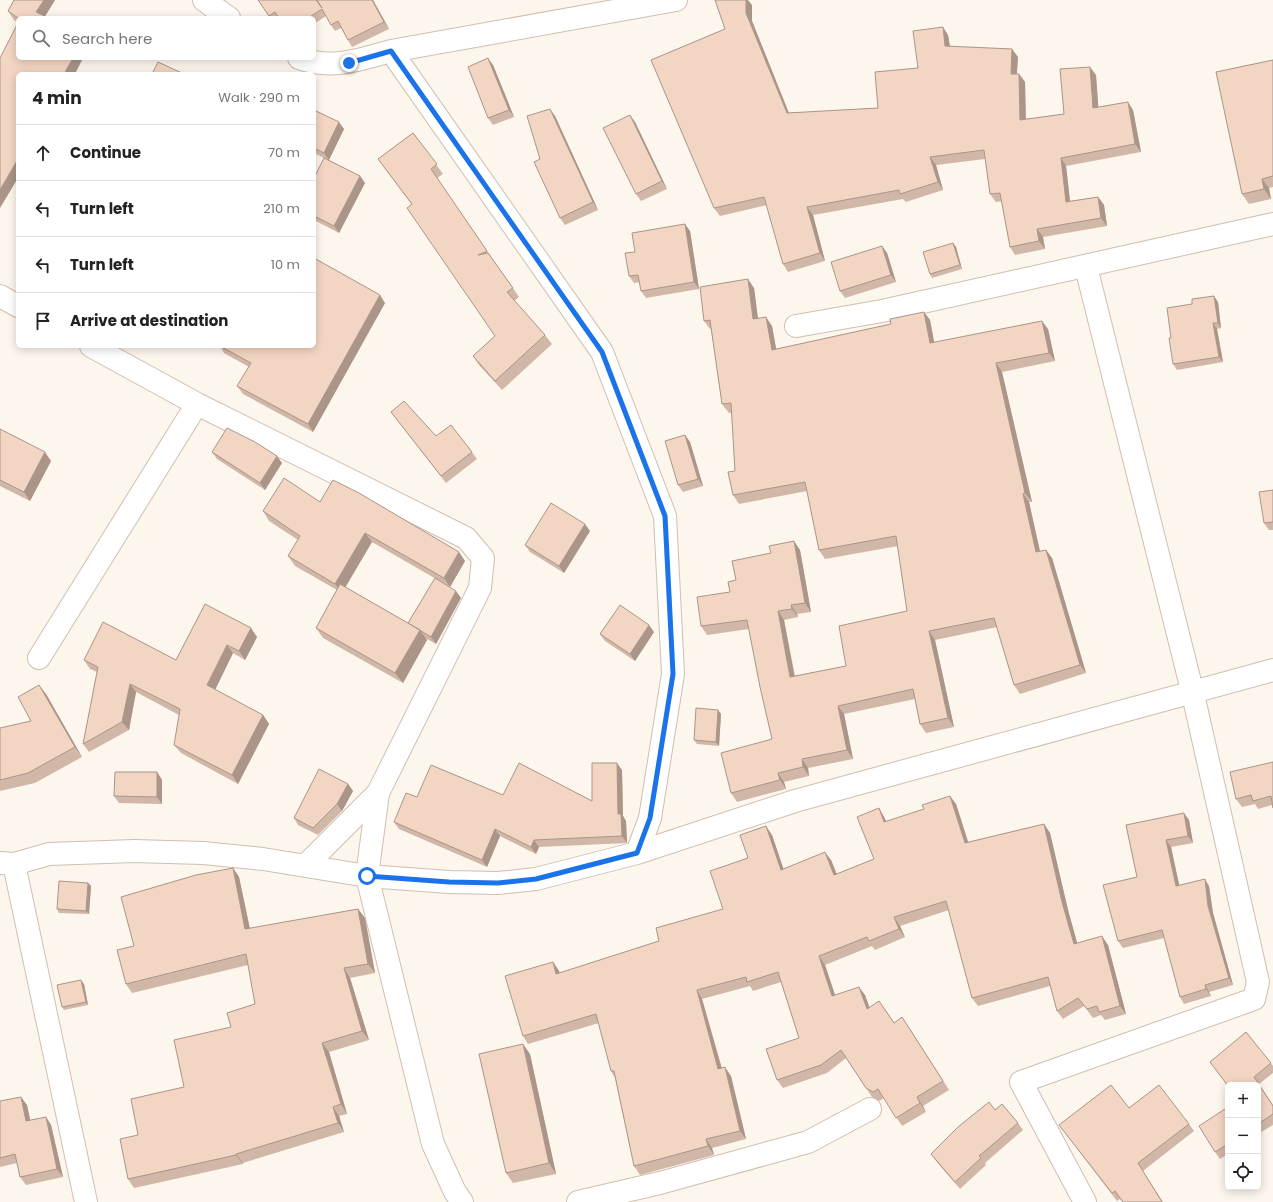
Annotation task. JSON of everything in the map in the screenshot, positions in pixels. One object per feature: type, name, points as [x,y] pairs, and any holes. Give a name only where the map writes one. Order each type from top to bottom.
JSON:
[{"type":"street","points":[[204,0],[226,16]]},
{"type":"street","points":[[304,60],[314,64],[349,63],[391,51],[676,0]]},
{"type":"street","points":[[391,51],[602,352],[665,516],[673,674],[650,818],[637,853]]},
{"type":"street","points":[[796,326],[882,311],[1086,267],[1273,224]]},
{"type":"street","points":[[1085,1202],[1021,1082],[1254,999],[1258,982],[1192,690],[1086,267]]},
{"type":"street","points":[[0,296],[16,305]]},
{"type":"street","points":[[95,348],[197,404],[466,538],[483,558],[480,588],[378,793],[306,865]]},
{"type":"street","points":[[39,658],[197,404]]},
{"type":"street","points":[[86,1202],[7,864],[49,854],[134,851],[203,854],[263,859],[367,876],[449,882],[498,883],[536,879],[637,853],[795,801],[1192,690],[1273,670]]},
{"type":"street","points":[[378,793],[367,876],[433,1144],[455,1192],[462,1202]]},
{"type":"street","points":[[578,1202],[660,1184],[808,1142],[870,1109]]},
{"type":"building","points":[[14,0],[44,0],[36,12],[45,16],[16,17],[8,11]]},
{"type":"building","points":[[258,0],[316,0],[322,8],[317,0],[372,0],[384,22],[348,40],[338,21],[331,25],[322,9],[311,16],[278,16],[275,12],[269,16]]},
{"type":"building","points":[[715,0],[746,0],[746,13],[787,113],[878,108],[875,72],[918,68],[913,31],[943,27],[945,46],[1012,49],[1011,74],[1019,74],[1020,120],[1064,114],[1060,69],[1090,67],[1093,108],[1128,102],[1135,144],[1061,158],[1066,202],[1098,197],[1101,218],[1037,229],[1039,241],[1010,247],[1000,193],[990,194],[984,150],[930,157],[938,182],[900,194],[899,190],[807,207],[820,253],[783,264],[764,197],[714,208],[651,60],[725,29]]},
{"type":"building","points":[[16,27],[16,60],[72,60],[65,72],[16,72],[16,162],[0,190],[0,58]]},
{"type":"building","points":[[488,58],[509,110],[488,118],[468,67]]},
{"type":"building","points":[[1273,60],[1273,176],[1262,179],[1264,189],[1242,194],[1216,72]]},
{"type":"building","points":[[158,62],[180,72],[153,72]]},
{"type":"building","points":[[550,109],[593,202],[560,218],[534,162],[540,159],[527,116]]},
{"type":"building","points":[[316,111],[339,122],[324,153],[316,149]]},
{"type":"building","points":[[630,115],[662,181],[636,194],[603,128]]},
{"type":"building","points":[[413,133],[437,164],[431,169],[487,251],[478,255],[488,253],[513,288],[507,292],[545,335],[495,381],[473,356],[495,336],[407,208],[412,204],[378,159]]},
{"type":"building","points":[[324,158],[360,176],[334,226],[316,217],[316,174]]},
{"type":"building","points":[[685,224],[694,282],[641,291],[638,275],[629,276],[625,253],[635,252],[632,233]]},
{"type":"building","points":[[953,243],[960,265],[930,274],[923,252]]},
{"type":"building","points":[[882,246],[891,275],[840,291],[831,262]]},
{"type":"building","points":[[316,259],[380,295],[308,424],[237,386],[251,363],[224,348],[316,348]]},
{"type":"building","points":[[748,279],[753,319],[766,317],[772,350],[891,324],[890,319],[924,312],[930,343],[1042,321],[1049,353],[996,363],[1025,493],[1023,494],[1036,552],[1046,550],[1080,665],[1014,685],[994,618],[929,631],[948,718],[920,724],[913,689],[838,706],[847,750],[802,759],[803,767],[778,773],[780,780],[731,793],[721,753],[772,739],[747,620],[701,626],[697,597],[730,592],[728,582],[736,580],[732,561],[771,553],[769,546],[794,541],[805,603],[791,605],[792,609],[778,611],[790,677],[846,666],[839,626],[907,611],[896,536],[819,550],[805,482],[733,495],[728,472],[735,471],[731,403],[722,404],[710,320],[704,321],[700,287]]},
{"type":"building","points":[[1214,296],[1218,323],[1213,323],[1219,357],[1173,364],[1169,338],[1171,338],[1167,308],[1192,304],[1192,299]]},
{"type":"building","points":[[404,401],[436,436],[451,425],[472,452],[441,476],[391,412]]},
{"type":"building","points":[[227,428],[255,442],[277,456],[260,483],[212,452]]},
{"type":"building","points":[[0,429],[45,452],[24,492],[0,480]]},
{"type":"building","points":[[685,435],[698,479],[678,485],[665,441]]},
{"type":"building","points":[[284,478],[320,502],[333,480],[359,493],[459,552],[444,578],[365,533],[335,584],[288,556],[300,536],[263,511]]},
{"type":"building","points":[[1273,490],[1273,522],[1264,523],[1259,492]]},
{"type":"building","points":[[551,503],[585,524],[559,566],[525,545]]},
{"type":"building","points":[[435,578],[456,591],[431,637],[408,623]]},
{"type":"building","points":[[340,584],[420,630],[395,673],[316,628]]},
{"type":"building","points":[[205,604],[251,628],[239,651],[227,645],[207,685],[263,715],[232,775],[174,745],[180,709],[130,684],[122,722],[83,744],[98,667],[84,660],[103,622],[176,660]]},
{"type":"building","points":[[620,605],[649,625],[630,654],[600,634]]},
{"type":"building","points":[[39,685],[75,747],[28,773],[0,780],[0,728],[31,721],[18,697]]},
{"type":"building","points":[[696,708],[718,710],[716,742],[694,740]]},
{"type":"building","points":[[1273,762],[1273,808],[1271,796],[1253,801],[1251,795],[1236,799],[1230,772]]},
{"type":"building","points":[[519,763],[592,801],[592,763],[617,763],[618,814],[621,814],[622,836],[534,840],[531,847],[495,829],[482,860],[394,822],[406,793],[417,797],[431,765],[503,795]]},
{"type":"building","points":[[319,769],[348,784],[337,804],[313,828],[294,818]]},
{"type":"building","points":[[115,772],[157,772],[157,797],[114,796]]},
{"type":"building","points":[[950,796],[965,843],[1044,824],[1062,902],[1074,944],[1102,936],[1120,1006],[1099,1012],[1097,1006],[1087,1009],[1078,998],[1057,1011],[1048,977],[972,998],[946,901],[894,917],[899,929],[869,941],[867,937],[819,956],[832,996],[859,987],[867,1009],[879,1001],[894,1023],[902,1017],[943,1081],[917,1097],[920,1103],[896,1118],[878,1089],[873,1092],[866,1088],[841,1050],[821,1065],[777,1080],[766,1049],[799,1038],[778,972],[747,982],[746,977],[697,990],[718,1069],[725,1067],[740,1131],[706,1139],[708,1146],[634,1166],[614,1071],[611,1071],[596,1014],[523,1036],[505,976],[553,962],[556,974],[659,941],[656,928],[723,909],[710,871],[748,858],[740,835],[766,826],[781,870],[825,852],[834,875],[874,859],[857,817],[879,808],[884,822],[924,809],[922,805]]},
{"type":"building","points":[[1184,813],[1188,836],[1166,840],[1176,886],[1205,879],[1208,906],[1229,978],[1205,985],[1206,989],[1180,997],[1162,930],[1118,941],[1103,885],[1137,877],[1126,825]]},
{"type":"building","points":[[233,868],[245,929],[358,909],[368,964],[344,968],[362,1031],[322,1043],[341,1104],[333,1107],[338,1123],[236,1155],[128,1179],[120,1139],[138,1135],[131,1099],[184,1087],[174,1040],[231,1027],[227,1013],[255,1004],[246,954],[126,984],[117,950],[134,946],[121,897],[196,875]]},
{"type":"building","points":[[59,881],[88,883],[86,911],[57,909]]},
{"type":"building","points":[[81,980],[86,1002],[62,1007],[57,985]]},
{"type":"building","points":[[1246,1032],[1271,1063],[1254,1077],[1257,1082],[1225,1082],[1210,1062]]},
{"type":"building","points":[[523,1044],[549,1163],[506,1173],[479,1054]]},
{"type":"building","points":[[1111,1085],[1129,1108],[1159,1085],[1189,1124],[1138,1163],[1162,1202],[1123,1202],[1115,1191],[1112,1193],[1059,1125]]},
{"type":"building","points":[[1261,1088],[1273,1106],[1273,1114],[1261,1122]]},
{"type":"building","points":[[21,1097],[26,1121],[46,1117],[57,1169],[20,1177],[15,1154],[0,1158],[0,1101]]},
{"type":"building","points":[[989,1102],[995,1110],[1002,1104],[1018,1123],[979,1156],[981,1158],[955,1182],[931,1154],[958,1127]]},
{"type":"building","points":[[1225,1109],[1225,1146],[1215,1152],[1199,1126]]},
{"type":"route","points":[[349,63],[391,51],[485,182],[602,352],[665,516],[673,674],[650,818],[637,853],[536,879],[498,883],[449,882],[367,876]]}]
